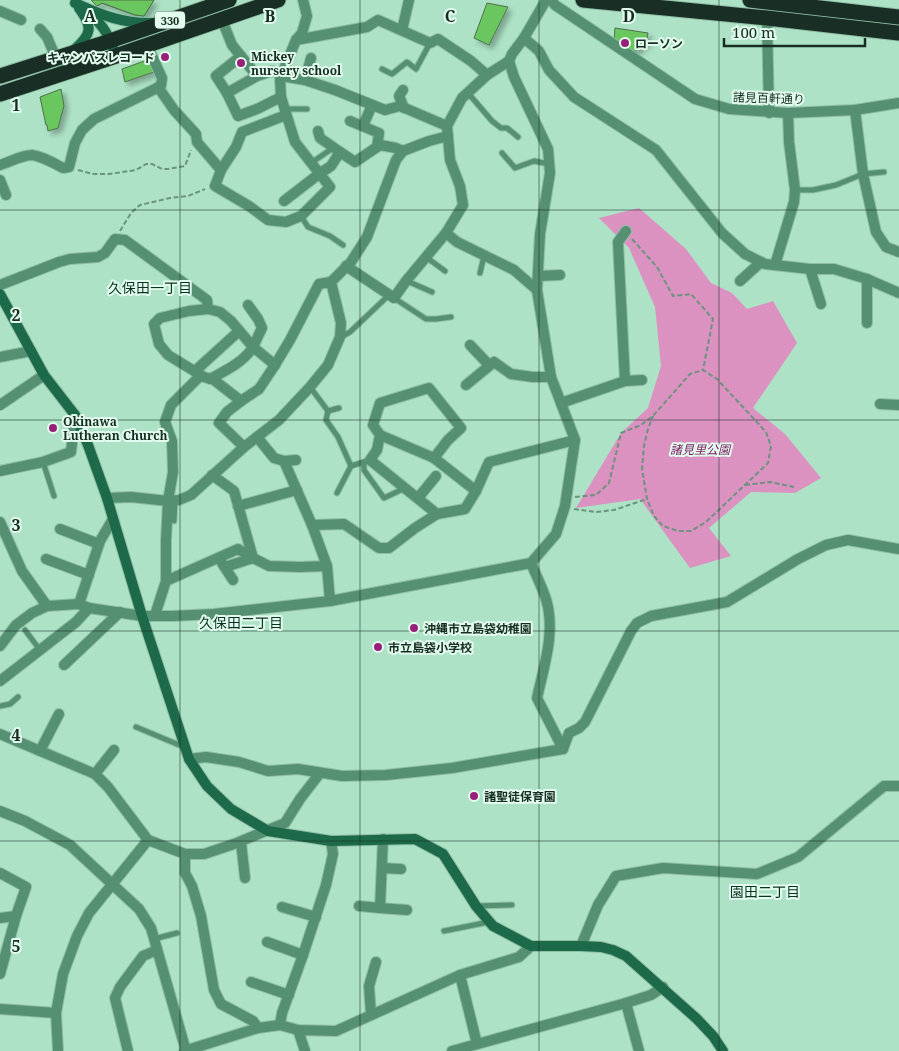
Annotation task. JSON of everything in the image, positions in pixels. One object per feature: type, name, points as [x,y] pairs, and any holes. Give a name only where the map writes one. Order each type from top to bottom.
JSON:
[{"type":"highway","name":"330","points":[[0,76],[229,0]]},
{"type":"highway","name":"330","points":[[0,94],[278,0]]},
{"type":"highway","points":[[583,0],[899,33]]},
{"type":"highway","points":[[759,0],[899,18]]},
{"type":"street","points":[[285,112],[242,132],[236,147],[221,170],[215,186],[249,206],[268,220],[286,222],[301,216],[330,188],[295,142],[281,97],[280,79],[296,40],[302,33],[307,16],[303,0]]},
{"type":"street","points":[[402,30],[409,0]]},
{"type":"street","points":[[346,266],[392,296],[446,233],[463,205],[460,186],[450,160],[448,131],[462,98],[487,75],[509,60],[546,0]]},
{"type":"street","name":"諸見百軒通り","points":[[551,0],[554,5],[695,99],[729,109],[769,113],[855,110],[899,103]]},
{"type":"street","points":[[72,2],[97,13],[127,22],[162,23]]},
{"type":"street","points":[[72,2],[88,11],[108,33],[116,56]]},
{"type":"street","points":[[40,30],[62,56],[84,42],[88,35],[88,26],[84,15],[72,2]]},
{"type":"street","points":[[0,12],[20,20]]},
{"type":"street","points":[[767,18],[769,113]]},
{"type":"street","points":[[222,20],[232,45],[257,76]]},
{"type":"street","points":[[296,40],[367,27],[378,20],[430,43],[438,39],[471,60],[487,75]]},
{"type":"street","points":[[524,38],[539,50],[549,70],[574,97],[656,150],[722,233],[745,254],[765,264],[775,266],[834,269],[867,279],[899,293]]},
{"type":"street","points":[[0,165],[33,155],[63,168],[69,167],[75,143],[82,130],[94,119],[161,86],[162,78],[147,45]]},
{"type":"street","points":[[241,56],[216,76],[227,92],[238,116],[281,97]]},
{"type":"street","points":[[305,80],[311,58]]},
{"type":"street","points":[[0,646],[16,625],[32,613],[47,606],[84,606],[142,616],[214,614],[330,601],[531,563],[556,534],[568,497],[575,440],[550,377],[537,290],[540,234],[550,173],[548,149],[514,77],[509,60]]},
{"type":"street","points":[[227,92],[257,76],[272,71],[287,77],[305,80],[384,110],[400,106],[448,131]]},
{"type":"street","points":[[158,87],[174,110],[196,134],[198,142],[221,170]]},
{"type":"street","points":[[403,90],[399,96],[404,108]]},
{"type":"street","points":[[363,126],[372,105]]},
{"type":"street","points":[[855,110],[863,174],[876,232],[886,247],[899,252]]},
{"type":"street","points":[[775,266],[794,202],[795,190],[788,113]]},
{"type":"street","points":[[350,121],[379,133],[377,147]]},
{"type":"street","points":[[318,131],[320,138],[356,162],[380,145],[403,151]]},
{"type":"street","points":[[244,447],[219,423],[226,412],[259,389],[290,340],[319,284],[331,282],[351,262],[367,237],[396,160],[403,151],[448,131]]},
{"type":"street","points":[[284,201],[331,166],[337,150]]},
{"type":"street","points":[[0,180],[6,195]]},
{"type":"street","points":[[625,380],[618,242],[626,231]]},
{"type":"street","points":[[446,233],[457,242],[514,270],[537,290]]},
{"type":"street","points":[[0,285],[59,262],[70,259],[98,257],[105,253],[115,239],[125,240],[207,300],[208,309]]},
{"type":"street","points":[[740,280],[761,262]]},
{"type":"street","points":[[810,269],[821,304]]},
{"type":"street","points":[[538,276],[560,274]]},
{"type":"street","points":[[867,279],[867,323]]},
{"type":"street","points":[[107,498],[131,496],[171,501],[191,495],[244,447],[279,420],[328,365],[340,337],[341,323],[331,282]]},
{"type":"street","points":[[0,294],[44,375],[75,414],[107,498],[142,616],[189,759],[207,786],[231,809],[268,831],[331,841],[415,839],[443,854],[476,906],[494,926],[531,946],[602,948],[613,950],[626,956],[696,1018],[713,1036],[723,1051]]},
{"type":"street","points":[[210,379],[229,369],[246,356],[253,347],[262,328],[248,305]]},
{"type":"street","points":[[241,401],[214,380],[168,355],[159,344],[154,324],[160,318],[189,311],[208,309],[220,312],[231,321],[253,347],[275,365]]},
{"type":"street","points":[[155,615],[166,581],[166,540],[173,472],[172,441],[165,422],[171,404],[239,331]]},
{"type":"street","points":[[470,345],[489,365]]},
{"type":"street","points":[[0,357],[31,351]]},
{"type":"street","points":[[466,385],[494,362],[511,374],[550,377]]},
{"type":"street","points":[[1,403],[44,375]]},
{"type":"street","points":[[561,403],[625,380],[642,380]]},
{"type":"street","points":[[434,458],[448,440],[461,428],[429,388],[380,403],[373,425],[380,435],[434,458],[476,491]]},
{"type":"street","points":[[880,404],[899,405]]},
{"type":"street","points":[[0,471],[44,462],[71,452],[75,414]]},
{"type":"street","points":[[377,450],[380,435]]},
{"type":"street","points":[[257,437],[274,458],[284,461],[296,460]]},
{"type":"street","points":[[312,525],[344,524],[379,548],[389,548],[437,514],[465,509],[476,491],[489,462],[575,440]]},
{"type":"street","points":[[400,443],[377,450],[367,461],[437,514]]},
{"type":"street","points":[[284,461],[312,525],[327,566],[330,601]]},
{"type":"street","points":[[212,475],[234,491],[253,558]]},
{"type":"street","points":[[418,498],[436,476]]},
{"type":"street","points":[[238,506],[297,490]]},
{"type":"street","points":[[0,681],[76,622],[84,606],[89,575],[99,544],[113,519]]},
{"type":"street","points":[[0,522],[22,571],[47,606]]},
{"type":"street","points":[[60,529],[99,544]]},
{"type":"street","points":[[563,749],[569,734],[585,722],[630,631],[637,623],[651,616],[727,602],[826,544],[848,540],[899,549]]},
{"type":"street","points":[[166,581],[222,562],[238,549],[269,566],[327,566]]},
{"type":"street","points":[[46,559],[89,575]]},
{"type":"street","points":[[222,562],[233,580]]},
{"type":"street","points":[[531,563],[546,600],[550,620],[547,656],[537,698],[563,749]]},
{"type":"street","points":[[64,665],[120,612]]},
{"type":"street","points":[[40,751],[59,714]]},
{"type":"street","points":[[0,734],[95,774],[108,787],[148,840],[185,854],[204,854],[241,842],[285,823],[320,773]]},
{"type":"street","points":[[189,759],[206,757],[239,762],[268,771],[298,769],[342,776],[386,775],[452,768],[563,749]]},
{"type":"street","points":[[95,774],[114,750]]},
{"type":"street","points":[[581,946],[598,905],[616,876],[663,868],[757,874],[798,857],[884,786],[899,786]]},
{"type":"street","points":[[0,811],[25,821],[70,846],[139,909],[151,928],[185,1051],[258,1028],[280,1025],[298,1030],[336,1031],[460,975],[519,957],[531,946]]},
{"type":"street","points":[[380,908],[383,839]]},
{"type":"street","points":[[58,1051],[56,1013],[63,974],[77,936],[89,914],[148,840]]},
{"type":"street","points":[[280,1025],[282,1014],[326,885],[333,854],[331,841]]},
{"type":"street","points":[[241,842],[245,878]]},
{"type":"street","points":[[185,854],[185,873],[192,886],[201,916],[214,990],[221,1004],[253,1021],[258,1028]]},
{"type":"street","points":[[382,868],[401,870]]},
{"type":"street","points":[[0,873],[26,887],[0,974]]},
{"type":"street","points":[[359,906],[407,910]]},
{"type":"street","points":[[282,907],[316,917]]},
{"type":"street","points":[[0,918],[16,916]]},
{"type":"street","points":[[267,942],[303,955]]},
{"type":"street","points":[[128,1051],[115,998],[120,987],[143,956],[157,950]]},
{"type":"street","points":[[371,1015],[369,986],[376,962]]},
{"type":"street","points":[[460,975],[477,1044]]},
{"type":"street","points":[[251,982],[289,995]]},
{"type":"street","points":[[452,1051],[626,1003],[651,995],[663,987]]},
{"type":"street","points":[[626,1003],[639,1051]]},
{"type":"street","points":[[0,1009],[56,1013]]},
{"type":"street","points":[[298,1030],[305,1051]]},
{"type":"lane","points":[[382,69],[392,74],[407,62],[416,70],[430,43]]},
{"type":"lane","points":[[468,93],[492,121],[500,128],[507,128],[518,137]]},
{"type":"lane","points":[[285,112],[306,109]]},
{"type":"lane","points":[[311,163],[337,150]]},
{"type":"lane","points":[[502,153],[515,168],[534,161],[549,164]]},
{"type":"lane","points":[[795,190],[813,190],[836,185],[863,174],[884,172]]},
{"type":"lane","points":[[301,216],[308,227],[330,236],[343,245]]},
{"type":"lane","points":[[480,273],[484,256]]},
{"type":"lane","points":[[426,257],[445,271]]},
{"type":"lane","points":[[406,281],[432,292]]},
{"type":"lane","points":[[340,337],[350,332],[392,296],[426,318],[436,320],[451,317]]},
{"type":"lane","points":[[310,387],[328,411],[326,420],[338,437],[351,466]]},
{"type":"lane","points":[[328,411],[339,408]]},
{"type":"lane","points":[[337,493],[351,466],[367,461]]},
{"type":"lane","points":[[367,461],[364,470],[384,498],[405,488]]},
{"type":"lane","points":[[44,462],[54,496]]},
{"type":"lane","points":[[171,501],[174,521]]},
{"type":"lane","points":[[25,630],[40,650]]},
{"type":"lane","points":[[0,706],[10,704],[18,697]]},
{"type":"lane","points":[[136,727],[185,747]]},
{"type":"lane","points":[[476,906],[512,905]]},
{"type":"lane","points":[[444,931],[489,922]]},
{"type":"lane","points":[[154,939],[177,933]]},
{"type":"path","points":[[69,167],[82,172],[109,174],[136,170],[146,164],[152,164],[162,169],[184,166],[190,152],[198,142]]},
{"type":"path","points":[[115,239],[131,213],[140,205],[188,196],[215,186]]},
{"type":"path","points":[[626,231],[657,267],[673,296],[691,294],[713,319],[703,370]]},
{"type":"path","points":[[647,499],[614,510],[596,512],[573,509],[568,497],[596,496],[609,483],[621,432],[641,425],[653,416],[690,374],[703,370],[717,379],[766,432],[771,446],[768,464],[706,522],[691,531],[678,531],[663,526],[654,516],[647,499],[642,468],[644,446],[653,416]]},
{"type":"path","points":[[744,485],[770,482],[794,487]]},
{"type":"green space","name":"諸見里公園","points":[[639,208],[686,249],[711,283],[732,293],[747,309],[773,301],[797,343],[753,408],[785,434],[821,478],[795,493],[751,492],[709,528],[731,556],[690,568],[640,499],[576,508],[621,433],[648,408],[661,366],[655,307],[629,248],[599,218]]},
{"type":"building","points":[[91,0],[154,0],[144,16],[135,15],[102,3],[97,6]]},
{"type":"building","points":[[91,0],[154,0],[144,16],[135,15],[102,3],[97,6]]},
{"type":"building","points":[[487,3],[508,7],[489,45],[474,38]]},
{"type":"building","points":[[615,28],[648,33],[646,43],[634,52],[614,41]]},
{"type":"building","points":[[150,59],[154,72],[125,82],[122,69]]},
{"type":"building","points":[[61,89],[64,106],[58,128],[48,131],[40,97]]},
{"type":"place","name":"ローソン","points":[[625,43]]},
{"type":"place","name":"キャンパスレコード","points":[[165,57]]},
{"type":"place","name":"Mickey nursery school","points":[[241,63]]},
{"type":"place","name":"Okinawa Lutheran Church","points":[[53,428]]},
{"type":"place","name":"沖縄市立島袋幼稚園","points":[[414,628]]},
{"type":"place","name":"市立島袋小学校","points":[[378,647]]},
{"type":"place","name":"諸聖徒保育園","points":[[474,796]]},
{"type":"district","name":"久保田一丁目","points":[[150,287]]},
{"type":"district","name":"久保田二丁目","points":[[241,622]]},
{"type":"district","name":"園田二丁目","points":[[765,891]]}]
